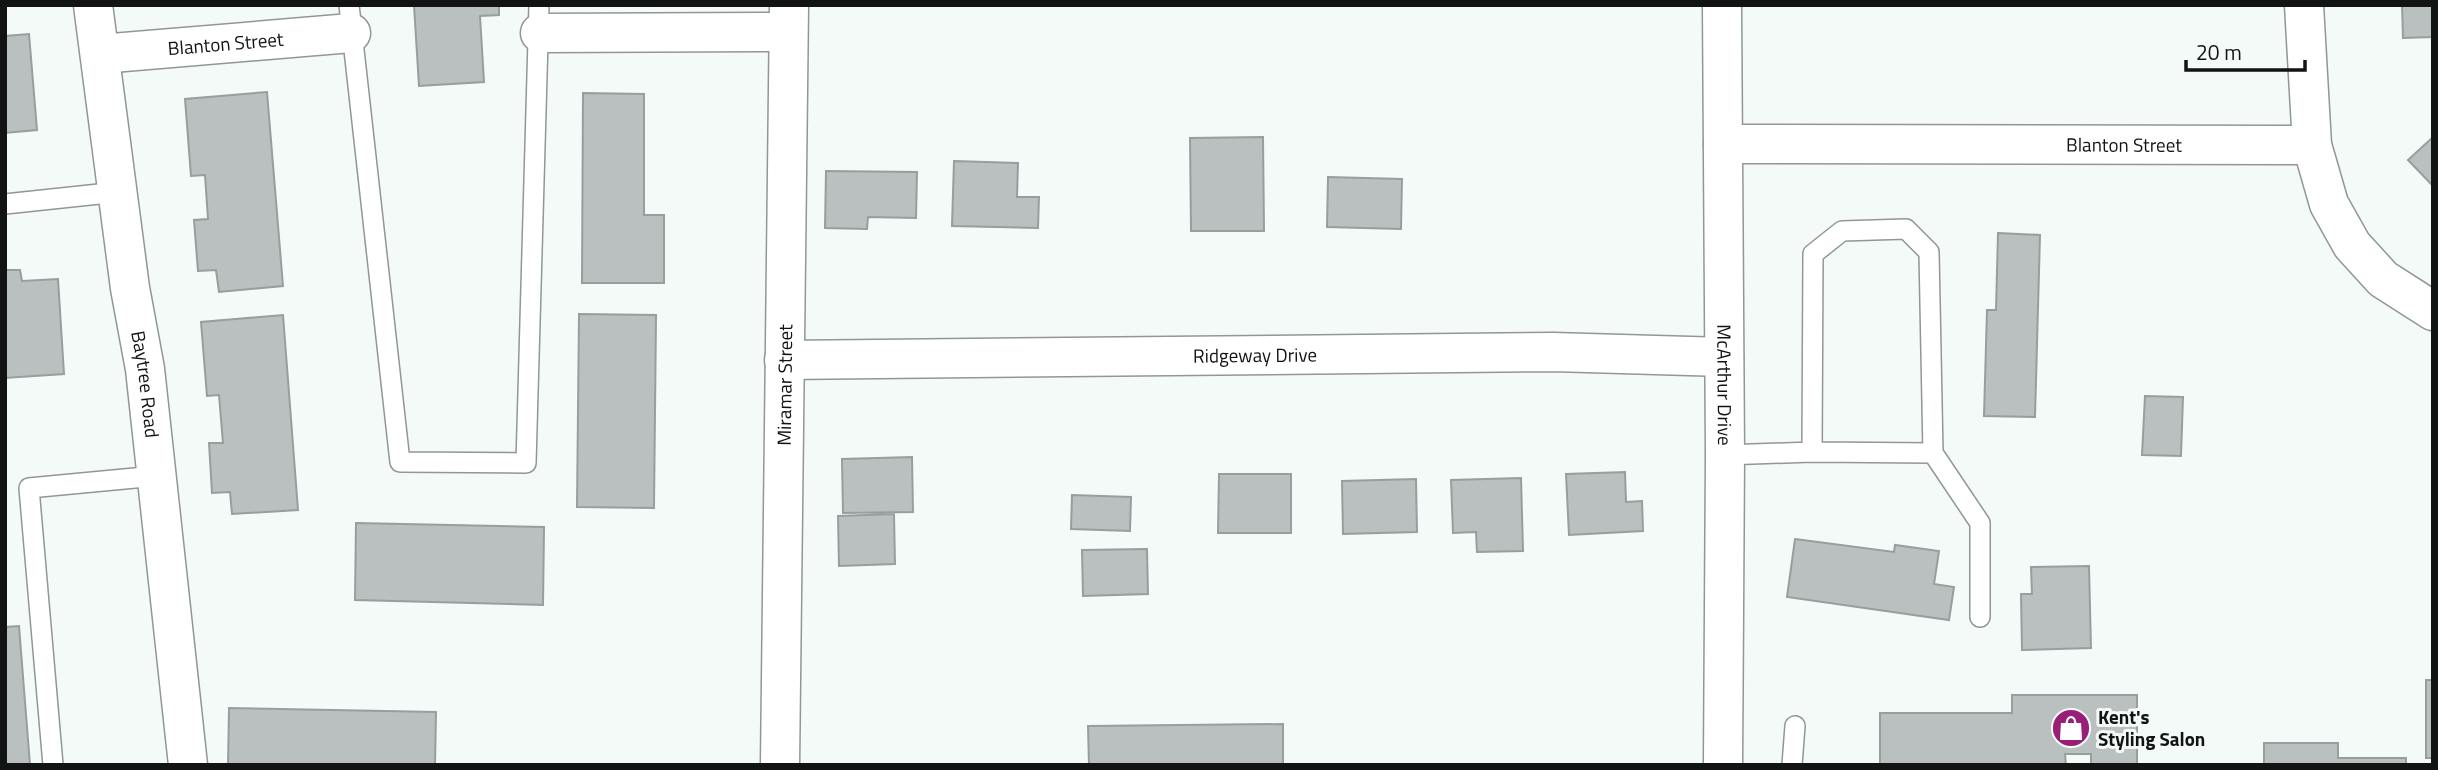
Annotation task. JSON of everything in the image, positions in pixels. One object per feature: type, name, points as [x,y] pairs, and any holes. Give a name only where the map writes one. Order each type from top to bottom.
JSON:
[{"type":"street","name":"Baytree Road","points":[[93,5],[130,288],[145,369],[188,765]]},
{"type":"street","name":"McArthur Drive","points":[[1722,5],[1725,455],[1723,765]]},
{"type":"street","points":[[2304,5],[2312,145],[2329,204],[2353,245],[2382,279],[2433,311]]},
{"type":"street","name":"Blanton Street","points":[[100,54],[350,19]]},
{"type":"street","points":[[540,19],[789,19]]},
{"type":"street","name":"Miramar Street","points":[[780,765],[789,19]]},
{"type":"street","name":"Blanton Street","points":[[1723,144],[2312,145]]},
{"type":"street","name":"Ridgeway Drive","points":[[784,360],[1539,352],[1724,357]]},
{"type":"lane","points":[[350,19],[400,463],[526,463],[540,19]]},
{"type":"lane","points":[[5,204],[118,192]]},
{"type":"lane","points":[[1812,452],[1813,254],[1842,231],[1906,229],[1929,253],[1933,453],[1980,523],[1980,617]]},
{"type":"lane","points":[[1725,455],[1812,452],[1933,453]]},
{"type":"lane","points":[[53,765],[29,488],[156,476]]},
{"type":"lane","points":[[1792,765],[1795,726]]},
{"type":"building","points":[[414,5],[499,5],[499,15],[480,16],[484,82],[419,86]]},
{"type":"building","points":[[2402,5],[2433,5],[2433,37],[2403,38]]},
{"type":"building","points":[[29,34],[37,130],[5,133],[5,36]]},
{"type":"building","points":[[267,92],[283,286],[219,292],[216,270],[198,271],[194,220],[208,219],[205,175],[191,176],[185,99]]},
{"type":"building","points":[[583,93],[644,94],[644,215],[664,215],[664,283],[582,283]]},
{"type":"building","points":[[1263,137],[1264,231],[1191,231],[1190,138]]},
{"type":"building","points":[[2433,137],[2433,186],[2408,160]]},
{"type":"building","points":[[954,161],[1018,163],[1017,197],[1039,197],[1038,228],[952,226]]},
{"type":"building","points":[[826,171],[917,172],[916,218],[868,217],[867,229],[825,228]]},
{"type":"building","points":[[1328,177],[1402,179],[1401,229],[1327,227]]},
{"type":"building","points":[[1998,233],[2040,235],[2035,417],[1984,416],[1987,310],[1996,310]]},
{"type":"building","points":[[5,270],[20,270],[22,281],[58,279],[64,374],[5,378]]},
{"type":"building","points":[[579,314],[656,315],[654,508],[577,507]]},
{"type":"building","points":[[283,315],[298,510],[232,514],[230,492],[212,493],[209,443],[223,443],[219,395],[207,396],[201,322]]},
{"type":"building","points":[[2145,396],[2183,397],[2181,456],[2142,455]]},
{"type":"building","points":[[912,457],[913,512],[843,513],[842,459]]},
{"type":"building","points":[[1625,472],[1626,502],[1642,501],[1643,531],[1569,535],[1566,474]]},
{"type":"building","points":[[1219,474],[1291,474],[1291,533],[1218,533]]},
{"type":"building","points":[[1521,478],[1523,551],[1477,552],[1476,532],[1453,533],[1451,480]]},
{"type":"building","points":[[1416,479],[1417,532],[1343,534],[1342,481]]},
{"type":"building","points":[[1072,495],[1131,497],[1130,531],[1071,529]]},
{"type":"building","points":[[894,514],[895,564],[839,566],[838,516]]},
{"type":"building","points":[[356,523],[544,527],[543,605],[355,600]]},
{"type":"building","points":[[1795,539],[1894,552],[1895,545],[1939,551],[1934,584],[1954,587],[1949,620],[1787,597]]},
{"type":"building","points":[[1147,549],[1148,594],[1083,596],[1082,550]]},
{"type":"building","points":[[2089,566],[2091,648],[2022,650],[2021,594],[2032,594],[2031,567]]},
{"type":"building","points":[[19,626],[30,765],[5,765],[5,627]]},
{"type":"building","points":[[2426,680],[2433,680],[2433,758],[2426,758]]},
{"type":"building","points":[[2012,695],[2137,695],[2137,765],[2091,765],[2091,754],[2065,754],[2066,765],[1880,765],[1880,713],[2012,713]]},
{"type":"building","points":[[229,708],[436,712],[435,765],[228,765]]},
{"type":"building","points":[[1283,724],[1283,765],[1089,765],[1088,726]]},
{"type":"building","points":[[2264,743],[2338,743],[2338,758],[2406,758],[2406,765],[2264,765]]},
{"type":"place","name":"Kent's Styling Salon","points":[[2071,728]]}]
